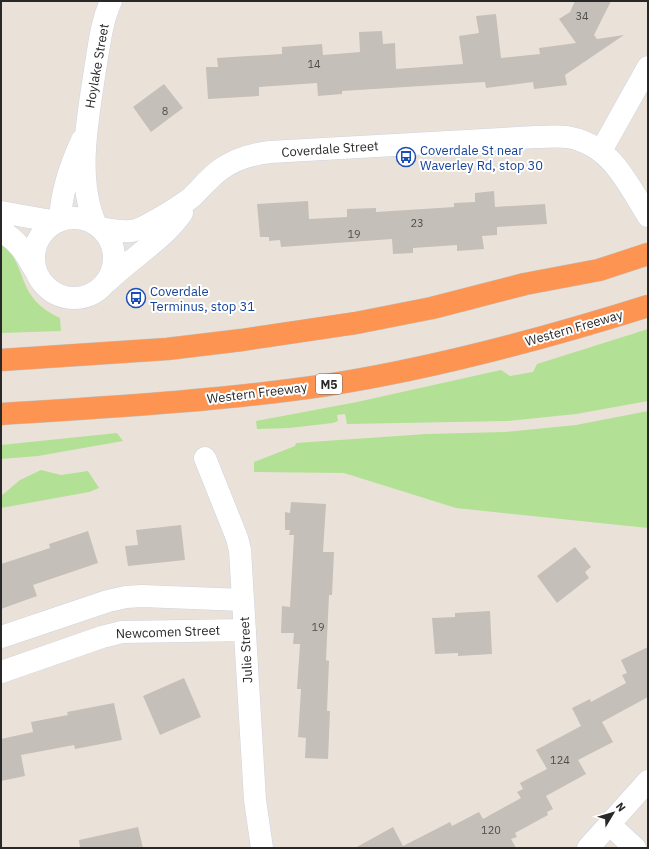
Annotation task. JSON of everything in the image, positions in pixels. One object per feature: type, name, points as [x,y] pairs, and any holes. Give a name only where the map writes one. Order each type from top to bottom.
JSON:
[{"type":"highway","points":[[1,360],[167,349],[242,340],[356,323],[432,308],[525,284],[599,270],[648,254]]},
{"type":"highway","name":"Western Freeway","points":[[1,414],[109,408],[328,385],[479,354],[548,337],[648,306]]},
{"type":"street","name":"Hoylake Street","points":[[98,226],[92,213],[87,190],[85,159],[86,132],[102,27],[111,1]]},
{"type":"street","points":[[601,151],[648,67]]},
{"type":"street","name":"Hoylake Street","points":[[59,221],[62,197],[68,173],[86,132]]},
{"type":"street","name":"Coverdale Street","points":[[104,284],[125,264],[170,227],[181,215],[191,198],[208,179],[222,168],[244,157],[270,152],[506,138],[566,137],[586,142],[601,151],[617,168],[645,210]]},
{"type":"street","name":"Coverdale Street","points":[[98,226],[124,231],[135,230],[158,219],[191,198]]},
{"type":"street","points":[[1,212],[59,221],[79,218],[98,226],[110,240],[114,253],[113,266],[108,279],[94,292],[88,296],[68,298],[50,290],[38,275],[20,245],[10,236],[1,231]]},
{"type":"street","points":[[38,275],[34,262],[37,243],[44,232],[59,221]]},
{"type":"street","name":"Julie Street","points":[[205,458],[237,538],[241,560],[255,800],[262,848]]},
{"type":"street","points":[[1,637],[108,601],[126,597],[142,596],[243,600]]},
{"type":"street","name":"Newcomen Street","points":[[1,672],[102,637],[122,632],[245,630]]},
{"type":"street","points":[[588,848],[648,781]]},
{"type":"street","points":[[609,824],[635,848]]},
{"type":"green space","points":[[1,245],[7,249],[15,260],[29,292],[38,304],[60,318],[61,331],[1,333]]},
{"type":"green space","points":[[648,329],[648,401],[576,414],[508,421],[347,424],[345,414],[337,415],[338,421],[333,423],[289,428],[257,429],[256,421],[357,402],[501,370],[510,376],[533,372],[537,364]]},
{"type":"green space","points":[[648,411],[648,528],[456,508],[344,473],[254,472],[254,462],[295,446],[296,443],[426,434],[505,432],[576,425]]},
{"type":"green space","points":[[117,433],[123,441],[38,456],[1,459],[1,445]]},
{"type":"green space","points":[[41,470],[61,475],[88,471],[99,488],[89,492],[1,508],[1,496],[20,480]]},
{"type":"building","points":[[575,1],[611,1],[594,35],[597,39],[624,35],[565,75],[567,85],[534,89],[533,82],[486,88],[485,82],[342,91],[342,94],[318,96],[317,83],[259,87],[259,96],[208,99],[206,67],[218,67],[217,58],[282,54],[282,47],[322,44],[323,55],[360,52],[359,32],[382,31],[383,44],[395,43],[396,69],[463,64],[459,36],[479,33],[476,16],[496,14],[501,58],[540,54],[539,48],[576,43],[559,19],[570,12]]},
{"type":"building","points":[[164,84],[183,108],[151,132],[133,107]]},
{"type":"building","points":[[494,191],[495,207],[545,204],[547,224],[497,227],[497,235],[482,236],[484,249],[457,251],[457,245],[413,248],[413,253],[393,254],[392,239],[281,247],[280,240],[269,241],[269,237],[260,237],[257,204],[308,201],[309,219],[347,217],[347,209],[376,208],[376,212],[454,207],[454,203],[475,202],[475,193]]},
{"type":"building","points":[[291,502],[326,504],[323,552],[334,552],[332,595],[329,595],[326,660],[329,661],[327,711],[330,711],[328,759],[305,758],[306,738],[298,737],[301,689],[297,689],[300,644],[293,644],[294,633],[281,633],[282,606],[290,607],[294,535],[289,535],[290,530],[285,530],[285,512],[290,513]]},
{"type":"building","points":[[181,525],[185,560],[128,566],[125,546],[138,545],[136,530]]},
{"type":"building","points":[[88,531],[98,563],[33,585],[37,596],[1,609],[1,564],[50,548],[49,544]]},
{"type":"building","points":[[575,547],[591,567],[585,572],[589,578],[557,603],[537,576]]},
{"type":"building","points":[[490,611],[492,654],[458,656],[458,653],[435,654],[432,618],[455,617],[455,613]]},
{"type":"building","points":[[648,647],[648,697],[602,722],[613,742],[578,760],[586,774],[546,796],[553,809],[547,812],[548,815],[515,833],[517,837],[511,839],[516,848],[355,848],[393,827],[403,846],[450,822],[452,826],[479,812],[483,819],[521,798],[517,792],[523,789],[520,783],[547,769],[536,750],[581,726],[572,708],[590,699],[591,702],[626,683],[622,675],[627,673],[621,660]]},
{"type":"building","points":[[184,678],[201,717],[160,735],[143,696]]},
{"type":"building","points":[[114,703],[122,740],[75,749],[74,745],[21,755],[25,776],[1,781],[1,739],[33,732],[31,722],[68,715],[67,712]]},
{"type":"building","points":[[138,827],[143,848],[80,848],[79,840]]},
{"type":"place","name":"Coverdale St near Waverley Rd, stop 30","points":[[406,157]]},
{"type":"place","name":"Coverdale Terminus, stop 31","points":[[136,298]]}]
